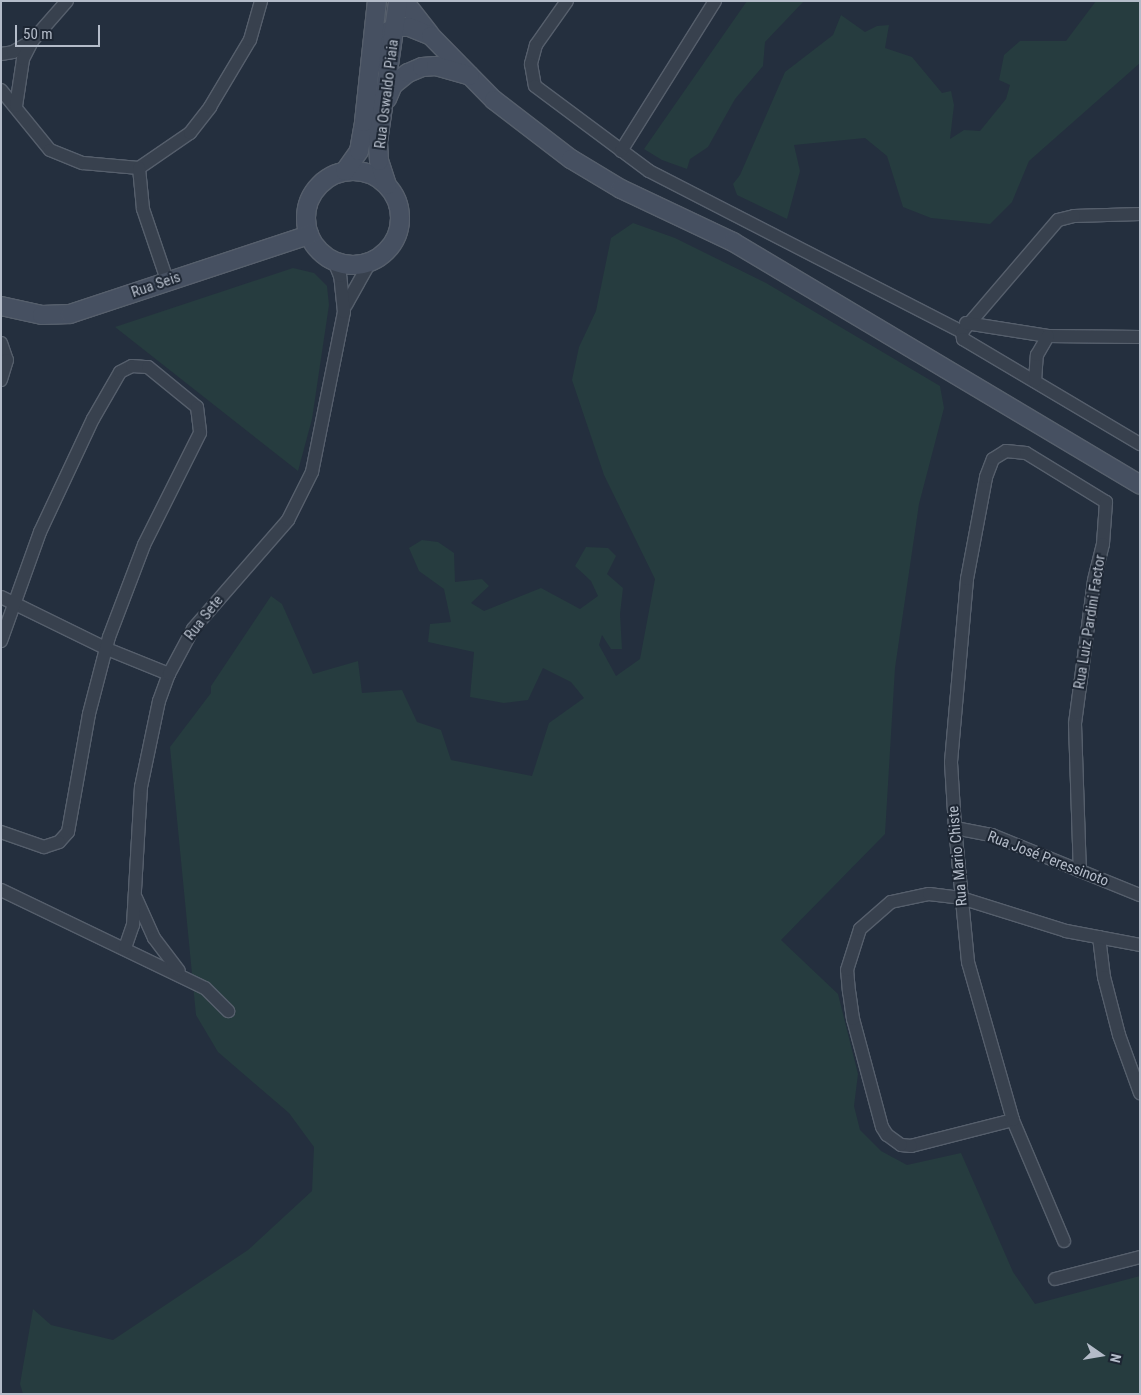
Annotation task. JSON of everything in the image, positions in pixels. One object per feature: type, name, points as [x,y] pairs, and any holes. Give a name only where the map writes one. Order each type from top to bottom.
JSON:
[{"type":"street","points":[[16,106],[23,59],[32,41],[67,1]]},
{"type":"street","points":[[1,90],[50,150],[83,163],[139,168],[190,133],[210,107],[250,40],[261,1]]},
{"type":"street","name":"Rua Oswaldo Piaia","points":[[345,171],[359,151],[378,1]]},
{"type":"street","name":"Rua Oswaldo Piaia","points":[[388,186],[379,161],[382,113],[396,27],[398,1]]},
{"type":"street","points":[[404,1],[431,36],[519,121],[599,177],[733,242],[1140,485]]},
{"type":"street","points":[[567,1],[536,45],[531,64],[535,86],[649,171],[964,328],[1048,336],[1140,337]]},
{"type":"street","points":[[621,151],[715,1]]},
{"type":"street","points":[[370,69],[377,49],[387,32],[396,27],[409,27],[431,36]]},
{"type":"street","points":[[1,54],[13,52],[32,41]]},
{"type":"street","points":[[382,113],[393,86],[415,70],[436,66],[473,77]]},
{"type":"street","points":[[139,168],[143,209],[167,280]]},
{"type":"street","points":[[345,171],[364,172],[388,186],[400,210],[399,229],[392,246],[370,262],[352,266],[334,261],[319,251],[309,235],[306,217],[315,190],[328,178],[345,171]]},
{"type":"street","points":[[1140,214],[1074,216],[1058,220],[964,328],[963,339],[1140,444]]},
{"type":"street","name":"Rua Seis","points":[[1,306],[42,315],[70,314],[167,280],[309,235]]},
{"type":"street","name":"Rua Sete","points":[[334,261],[340,276],[344,312]]},
{"type":"street","name":"Rua Sete","points":[[125,948],[132,925],[141,787],[158,701],[169,674],[193,629],[279,532],[298,505],[312,472],[323,426],[344,312],[358,279],[370,262]]},
{"type":"street","points":[[1035,381],[1037,356],[1048,336]]},
{"type":"street","points":[[1,343],[8,360],[1,380]]},
{"type":"street","points":[[1,641],[58,492],[116,377],[132,366],[148,367],[197,407],[200,433],[141,552],[107,649],[89,714],[68,832],[58,842],[44,847],[1,832]]},
{"type":"street","name":"Rua Luiz Pardini Factor","points":[[993,459],[1006,452],[1026,453],[1106,502],[1103,544],[1094,581],[1075,724],[1080,871]]},
{"type":"street","name":"Rua Mario Chiste","points":[[993,459],[986,477],[967,579],[958,660],[951,762],[961,898],[968,962],[1013,1120],[1064,1241]]},
{"type":"street","points":[[1,597],[107,649],[169,674]]},
{"type":"street","name":"Rua José Peressinoto","points":[[955,828],[992,835],[1140,895]]},
{"type":"street","points":[[1,890],[205,988],[228,1011]]},
{"type":"street","points":[[134,890],[154,938],[168,961],[188,979]]},
{"type":"street","points":[[1013,1120],[911,1146],[893,1140],[882,1127],[853,1019],[847,970],[860,929],[891,902],[929,894],[961,898],[1066,931],[1140,945]]},
{"type":"street","points":[[1099,937],[1104,977],[1119,1035],[1140,1093]]},
{"type":"street","points":[[1055,1279],[1140,1257]]},
{"type":"green space","points":[[747,1],[804,1],[765,42],[763,66],[735,99],[708,147],[690,159],[687,169],[662,160],[644,149]]},
{"type":"green space","points":[[1096,1],[1140,1],[1140,63],[1029,161],[1012,202],[990,224],[931,218],[903,207],[887,156],[865,138],[794,145],[800,171],[787,219],[737,195],[733,184],[740,175],[785,72],[833,35],[841,15],[865,32],[877,26],[889,25],[885,48],[912,57],[942,93],[951,91],[954,105],[950,139],[964,130],[980,131],[1006,99],[1010,85],[999,80],[1004,55],[1020,41],[1066,41]]},
{"type":"green space","points":[[633,223],[675,238],[766,283],[940,386],[944,408],[919,504],[895,668],[885,834],[781,940],[838,994],[858,1074],[854,1106],[860,1130],[881,1151],[907,1165],[961,1153],[1013,1272],[1035,1304],[1140,1276],[1140,1394],[23,1394],[20,1384],[33,1309],[51,1325],[113,1340],[248,1250],[312,1191],[314,1147],[289,1113],[218,1052],[196,1015],[170,747],[211,693],[211,686],[271,596],[282,604],[313,674],[358,661],[362,693],[402,690],[417,722],[441,730],[451,760],[532,776],[549,723],[584,698],[571,682],[543,668],[528,700],[504,703],[470,697],[474,652],[428,642],[430,624],[451,622],[444,589],[419,571],[409,548],[422,540],[438,542],[454,553],[455,582],[482,579],[489,586],[471,603],[484,611],[541,588],[580,609],[598,596],[591,581],[575,566],[586,547],[608,548],[616,556],[607,574],[623,588],[620,614],[622,649],[611,649],[602,635],[599,645],[616,676],[640,659],[655,579],[604,475],[572,380],[579,347],[596,311],[611,238]]},
{"type":"green space","points":[[293,268],[314,273],[327,286],[329,305],[312,419],[298,471],[115,327]]}]
